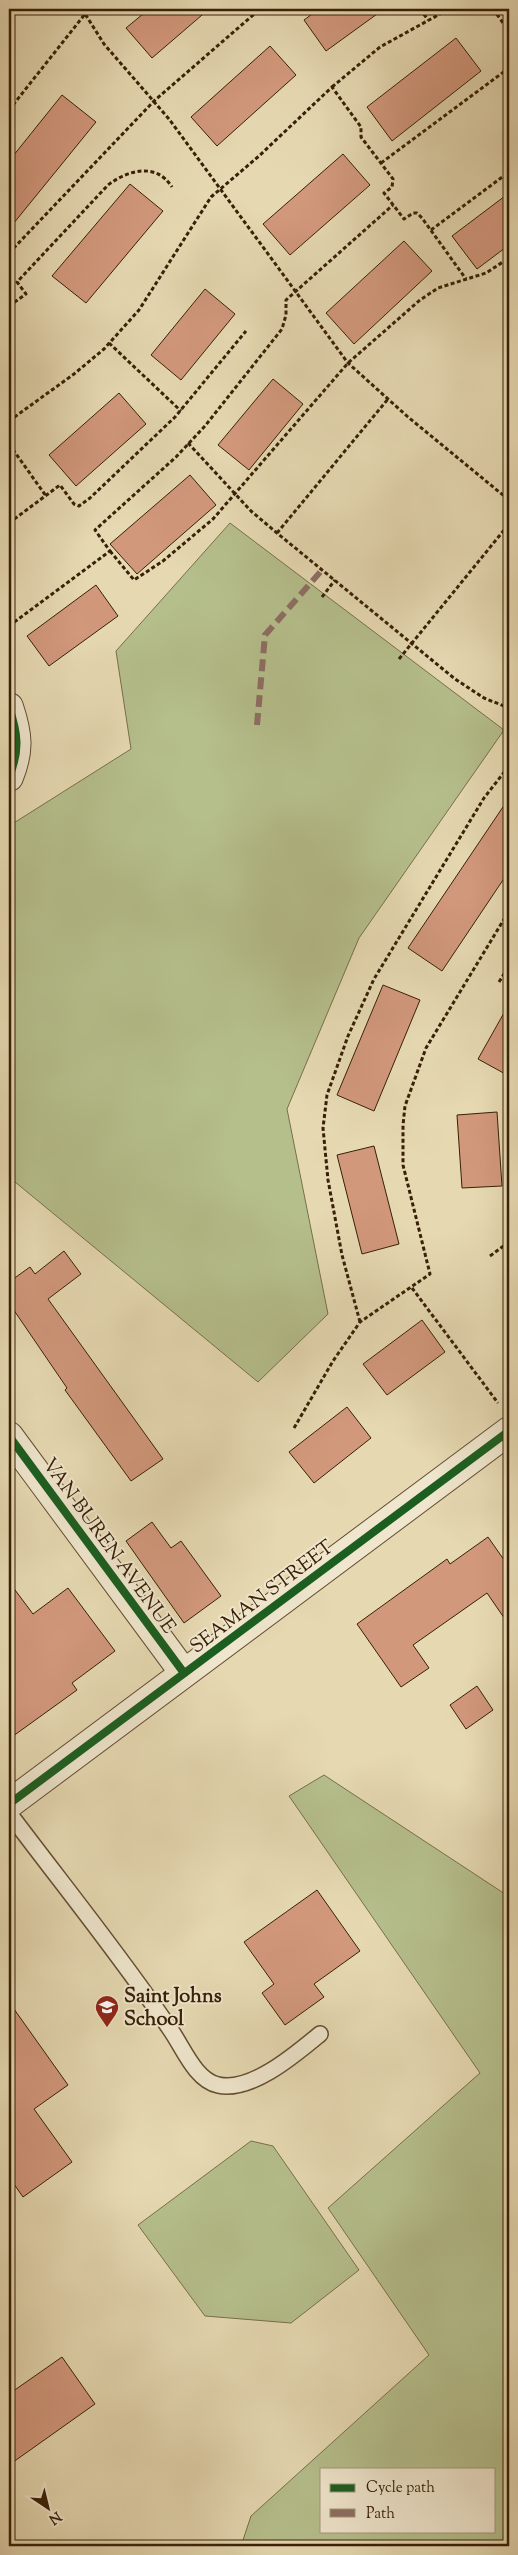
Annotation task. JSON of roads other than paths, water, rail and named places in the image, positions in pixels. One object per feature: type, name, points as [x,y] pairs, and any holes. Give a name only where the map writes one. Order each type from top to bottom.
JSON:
[{"type":"street","points":[[9,707],[18,742],[12,770]]},
{"type":"street","name":"SEAMAN STREET","points":[[9,1804],[509,1431]]},
{"type":"street","name":"VAN BUREN AVENUE","points":[[9,1436],[184,1673]]},
{"type":"lane","points":[[9,1813],[159,2012],[202,2075],[218,2085],[236,2086],[281,2066],[320,2034]]},
{"type":"place","name":"Saint Johns School","points":[[107,2028]]}]
